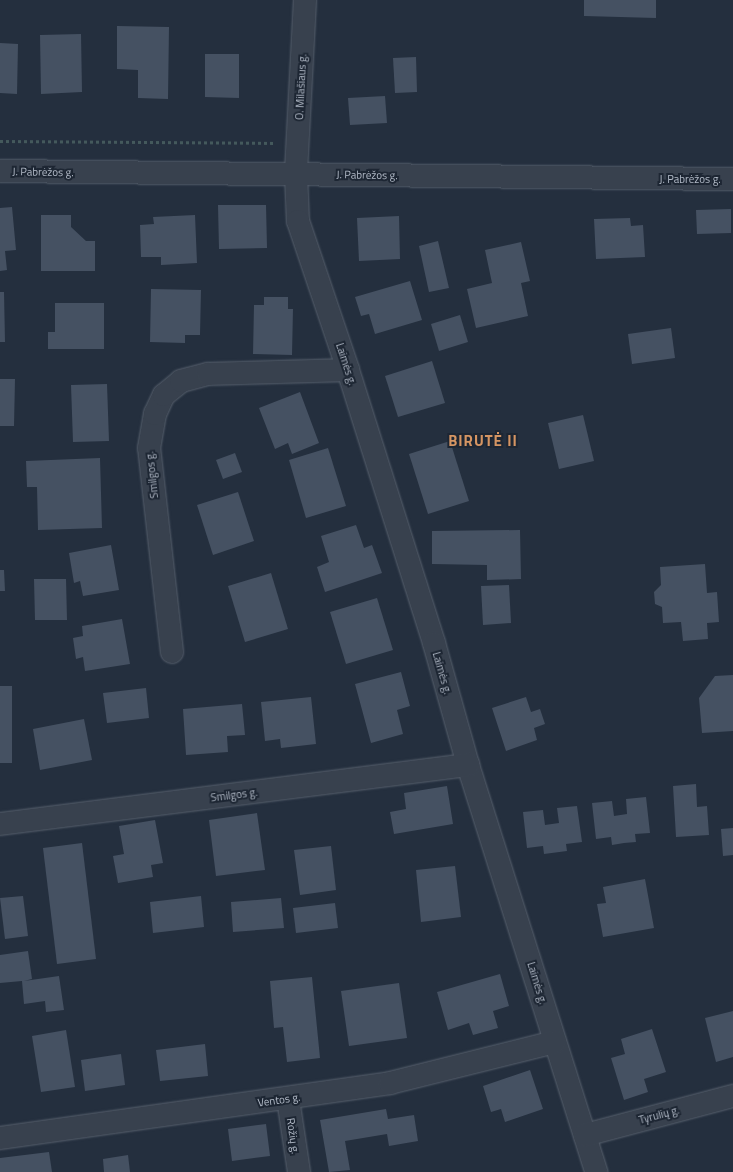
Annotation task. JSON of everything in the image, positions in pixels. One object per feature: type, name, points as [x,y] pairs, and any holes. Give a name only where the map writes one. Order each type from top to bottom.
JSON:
[{"type":"street","name":"O. Milašiaus g.","points":[[296,174],[305,0]]},
{"type":"street","name":"J. Pabrėžos g.","points":[[0,171],[733,179]]},
{"type":"street","name":"Laimės g.","points":[[296,174],[298,221],[348,370],[431,635],[468,765],[596,1172]]},
{"type":"street","name":"Smilgos g.","points":[[172,652],[149,448],[155,414],[164,395],[181,381],[208,374],[348,370]]},
{"type":"street","name":"Smilgos g.","points":[[0,824],[468,765]]},
{"type":"street","name":"Ventos g.","points":[[0,1138],[288,1099],[390,1083],[555,1042]]},
{"type":"street","name":"Tyrulių g.","points":[[585,1135],[733,1096]]},
{"type":"street","name":"Rožių g.","points":[[288,1099],[299,1172]]},
{"type":"path","points":[[0,141],[298,144]]},
{"type":"building","points":[[584,0],[656,0],[656,18],[584,16]]},
{"type":"building","points":[[117,26],[169,27],[168,99],[138,98],[138,70],[117,69]]},
{"type":"building","points":[[81,34],[82,92],[41,94],[40,35]]},
{"type":"building","points":[[0,43],[18,44],[17,94],[0,93]]},
{"type":"building","points":[[205,54],[239,54],[239,98],[205,97]]},
{"type":"building","points":[[416,57],[417,92],[395,93],[393,58]]},
{"type":"building","points":[[385,96],[387,123],[350,125],[348,98]]},
{"type":"building","points":[[218,205],[266,205],[267,248],[219,249]]},
{"type":"building","points":[[12,207],[16,250],[5,251],[7,270],[0,271],[0,208]]},
{"type":"building","points":[[731,209],[731,233],[697,234],[696,210]]},
{"type":"building","points":[[41,215],[71,215],[71,227],[86,241],[95,241],[95,271],[41,271]]},
{"type":"building","points":[[195,215],[197,263],[161,265],[161,257],[141,257],[140,225],[154,224],[153,217]]},
{"type":"building","points":[[399,216],[400,259],[359,261],[357,218]]},
{"type":"building","points":[[630,218],[631,226],[643,225],[645,257],[596,259],[594,219]]},
{"type":"building","points":[[438,241],[449,288],[429,292],[419,246]]},
{"type":"building","points":[[521,242],[530,281],[521,283],[528,316],[476,328],[467,289],[492,283],[485,250]]},
{"type":"building","points":[[410,281],[422,320],[375,334],[369,314],[361,316],[355,297]]},
{"type":"building","points":[[151,289],[201,290],[200,335],[185,335],[185,343],[150,342]]},
{"type":"building","points":[[0,292],[4,292],[5,342],[0,342]]},
{"type":"building","points":[[264,297],[288,297],[288,309],[293,309],[292,355],[253,354],[254,305],[264,305]]},
{"type":"building","points":[[55,303],[104,303],[104,349],[48,349],[48,332],[55,332]]},
{"type":"building","points":[[460,315],[468,342],[439,351],[431,324]]},
{"type":"building","points":[[671,328],[675,358],[632,364],[628,334]]},
{"type":"building","points":[[432,361],[445,403],[398,417],[385,376]]},
{"type":"building","points":[[0,379],[15,379],[14,426],[0,426]]},
{"type":"building","points":[[107,384],[109,441],[73,442],[71,385]]},
{"type":"building","points":[[300,392],[319,443],[292,454],[288,443],[275,449],[259,408]]},
{"type":"building","points":[[583,415],[594,461],[559,469],[548,423]]},
{"type":"building","points":[[450,441],[469,501],[428,514],[409,454]]},
{"type":"building","points":[[328,448],[346,506],[306,518],[289,460]]},
{"type":"building","points":[[235,453],[242,472],[223,479],[216,460]]},
{"type":"building","points":[[100,458],[102,528],[38,530],[37,487],[27,487],[26,461]]},
{"type":"building","points":[[238,492],[254,541],[213,555],[197,505]]},
{"type":"building","points":[[356,525],[364,548],[372,545],[382,573],[325,592],[317,567],[329,562],[321,536]]},
{"type":"building","points":[[520,530],[521,579],[487,580],[487,565],[432,564],[432,531]]},
{"type":"building","points":[[111,545],[119,590],[83,596],[80,581],[74,583],[69,553]]},
{"type":"building","points":[[705,564],[707,593],[717,592],[719,622],[707,623],[708,639],[683,641],[681,622],[663,623],[662,607],[655,604],[654,592],[661,585],[660,567]]},
{"type":"building","points":[[0,570],[4,570],[5,591],[0,591]]},
{"type":"building","points":[[271,573],[288,629],[245,642],[228,586]]},
{"type":"building","points":[[34,579],[66,579],[67,620],[35,620]]},
{"type":"building","points":[[509,585],[511,623],[483,625],[481,586]]},
{"type":"building","points":[[377,598],[393,650],[346,664],[330,612]]},
{"type":"building","points":[[122,619],[130,664],[85,671],[83,657],[76,659],[73,638],[83,636],[82,626]]},
{"type":"building","points":[[401,672],[410,706],[397,710],[403,734],[371,743],[355,684]]},
{"type":"building","points":[[733,675],[733,731],[702,733],[699,698],[715,676]]},
{"type":"building","points":[[0,686],[12,686],[12,763],[0,763]]},
{"type":"building","points":[[146,688],[149,718],[107,723],[103,693]]},
{"type":"building","points":[[311,697],[316,744],[281,748],[280,739],[265,741],[261,702]]},
{"type":"building","points":[[526,697],[531,712],[540,709],[545,724],[534,728],[537,740],[506,751],[492,708]]},
{"type":"building","points":[[242,704],[245,735],[227,736],[228,752],[186,755],[183,709]]},
{"type":"building","points":[[84,719],[92,760],[40,770],[33,729]]},
{"type":"building","points":[[696,784],[697,807],[707,806],[709,835],[676,837],[673,786]]},
{"type":"building","points":[[447,786],[453,824],[394,834],[390,812],[406,809],[404,793]]},
{"type":"building","points":[[646,797],[650,833],[635,834],[636,842],[612,845],[611,837],[596,839],[592,803],[612,801],[614,816],[627,814],[626,799]]},
{"type":"building","points":[[577,806],[582,842],[566,844],[567,851],[544,854],[543,846],[527,848],[523,812],[543,810],[545,825],[559,823],[557,808]]},
{"type":"building","points":[[257,813],[265,870],[216,876],[209,820]]},
{"type":"building","points":[[155,820],[163,863],[151,865],[153,877],[118,883],[113,856],[124,854],[119,826]]},
{"type":"building","points":[[733,828],[733,855],[723,856],[721,829]]},
{"type":"building","points":[[82,843],[96,959],[57,964],[43,848]]},
{"type":"building","points":[[331,846],[336,890],[300,895],[294,850]]},
{"type":"building","points":[[455,866],[461,917],[421,922],[416,870]]},
{"type":"building","points":[[645,879],[654,928],[603,937],[597,904],[606,903],[603,887]]},
{"type":"building","points":[[23,896],[28,936],[5,939],[0,898]]},
{"type":"building","points":[[201,896],[204,927],[153,933],[150,902]]},
{"type":"building","points":[[281,898],[284,928],[233,932],[231,902]]},
{"type":"building","points":[[335,903],[338,928],[296,933],[293,908]]},
{"type":"building","points":[[28,951],[32,979],[24,981],[59,976],[64,1010],[46,1012],[45,1001],[24,1004],[22,981],[0,983],[0,955]]},
{"type":"building","points":[[500,974],[509,1006],[493,1011],[498,1028],[473,1035],[469,1023],[448,1030],[437,992]]},
{"type":"building","points":[[312,977],[320,1058],[287,1062],[283,1027],[274,1028],[270,981]]},
{"type":"building","points":[[399,983],[407,1038],[349,1046],[341,991]]},
{"type":"building","points":[[733,1011],[733,1057],[716,1062],[705,1018]]},
{"type":"building","points":[[652,1029],[666,1072],[644,1079],[648,1092],[624,1100],[611,1058],[625,1054],[621,1039]]},
{"type":"building","points":[[66,1030],[75,1087],[41,1092],[32,1036]]},
{"type":"building","points":[[205,1044],[208,1076],[160,1081],[156,1050]]},
{"type":"building","points":[[121,1054],[125,1085],[85,1091],[81,1060]]},
{"type":"building","points":[[530,1070],[543,1109],[505,1122],[501,1109],[491,1112],[483,1086]]},
{"type":"building","points":[[386,1109],[388,1119],[414,1115],[418,1141],[389,1146],[387,1134],[345,1141],[350,1170],[329,1172],[320,1120]]},
{"type":"building","points":[[266,1124],[270,1156],[232,1161],[228,1129]]},
{"type":"building","points":[[49,1152],[52,1172],[0,1172],[0,1158]]},
{"type":"building","points":[[128,1155],[130,1172],[104,1172],[103,1159]]},
{"type":"district","name":"BIRUTĖ II","points":[[483,441]]}]
